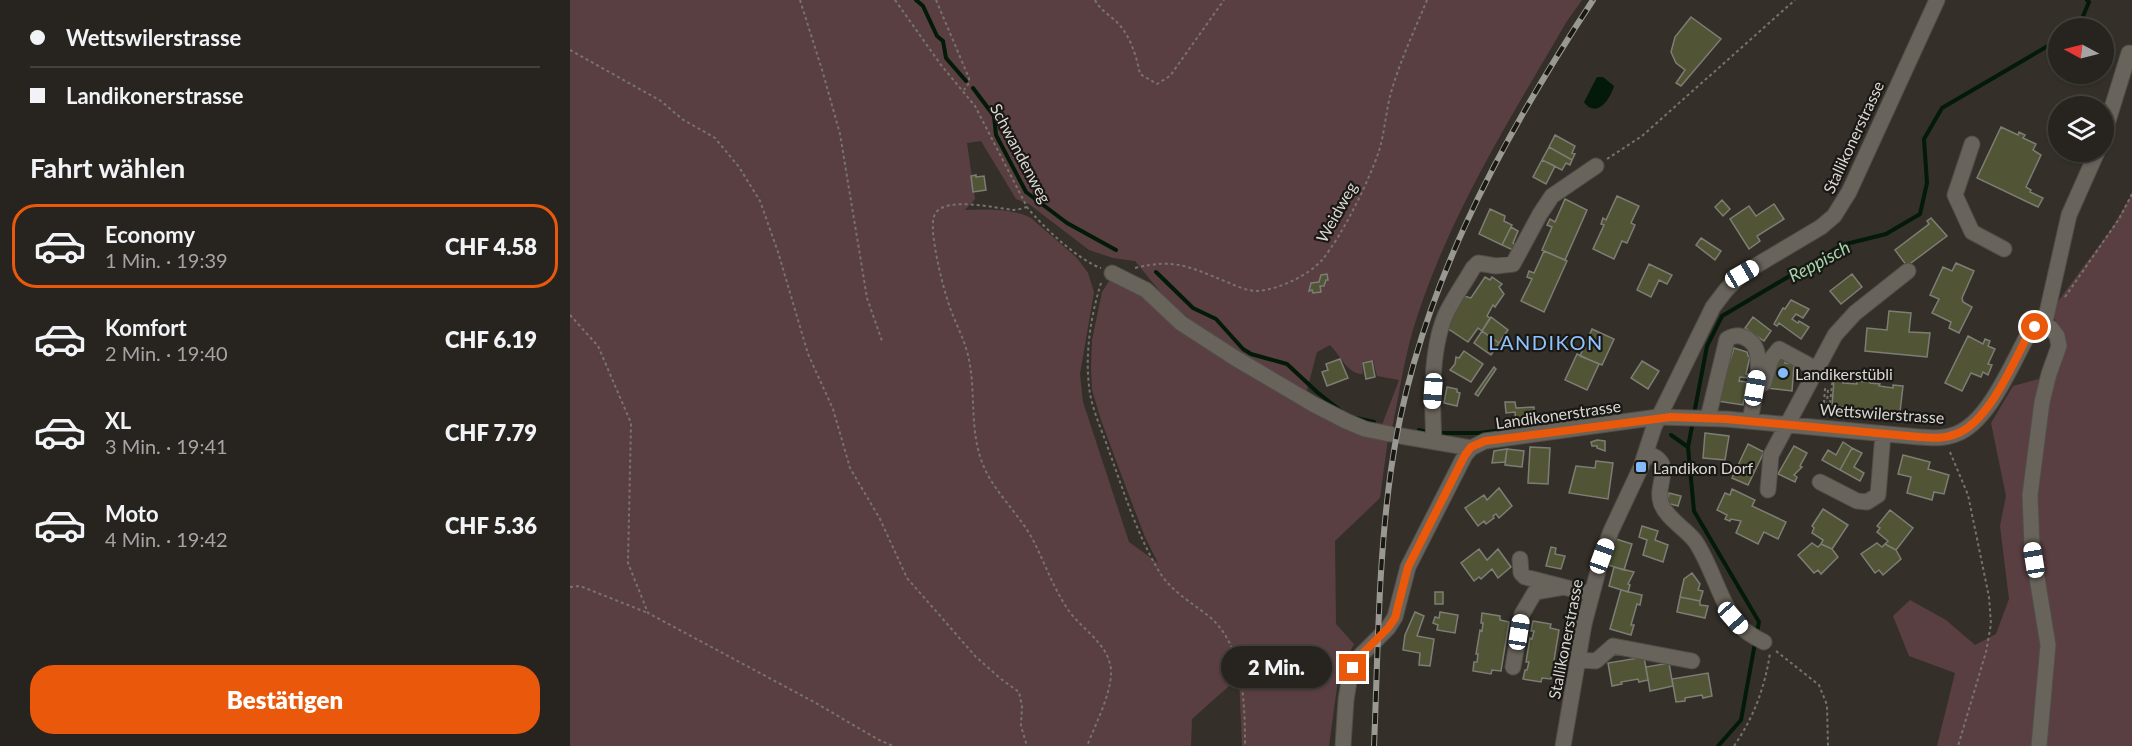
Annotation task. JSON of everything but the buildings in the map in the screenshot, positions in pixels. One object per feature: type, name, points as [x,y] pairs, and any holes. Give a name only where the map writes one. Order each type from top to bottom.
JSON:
[{"type":"street","name":"Stallikonerstrasse","points":[[1563,746],[1591,594],[1611,531],[1646,453],[1658,417],[1713,308],[1726,290],[1742,274],[1821,227],[1842,204],[1936,0]]},
{"type":"street","points":[[2114,101],[2129,53]]},
{"type":"street","points":[[1972,144],[1955,195],[1972,232],[2004,249]]},
{"type":"street","points":[[2039,746],[2048,645],[2032,548],[2030,495],[2042,402],[2059,346],[2055,332],[2044,326],[2069,215],[2093,162]]},
{"type":"street","points":[[1434,442],[1432,404],[1437,345],[1445,316],[1462,287],[1478,263],[1496,266],[1513,264],[1552,196],[1596,166]]},
{"type":"street","points":[[1768,490],[1771,455],[1835,335],[1855,313],[1908,271]]},
{"type":"street","points":[[1112,273],[1146,290],[1181,322],[1235,358],[1312,404],[1346,421],[1365,429],[1471,447],[1408,567],[1395,618],[1361,655],[1350,675],[1347,687],[1343,746]]},
{"type":"street","name":"Wettswilerstrasse","points":[[1658,417],[1753,421],[1919,437],[1949,437],[1965,430],[1982,416],[2029,333],[2035,327],[2044,326]]},
{"type":"street","points":[[1705,418],[1727,339],[1742,336],[1752,342],[1759,352],[1753,421]]},
{"type":"street","points":[[1753,421],[1771,359],[1779,349],[1816,369]]},
{"type":"street","name":"Landikonerstrasse","points":[[1471,447],[1485,441],[1658,417]]},
{"type":"street","points":[[1820,482],[1857,501],[1867,502],[1878,495],[1883,434]]},
{"type":"street","points":[[1646,453],[1656,457],[1662,466],[1659,496],[1664,508],[1701,550],[1733,618],[1743,629],[1767,645]]},
{"type":"street","points":[[1520,559],[1521,573],[1525,577],[1591,594]]},
{"type":"street","points":[[1513,667],[1522,614],[1535,592],[1564,587]]},
{"type":"street","points":[[1578,660],[1596,661],[1613,646],[1692,661]]},
{"type":"path","points":[[800,0],[824,73],[840,134],[867,298],[882,341]]},
{"type":"path","name":"Schwandenweg","points":[[895,0],[941,65],[964,90],[988,128],[1027,207],[1037,220],[1092,265],[1112,273]]},
{"type":"path","points":[[936,0],[969,78],[969,83],[964,90]]},
{"type":"path","points":[[1095,0],[1099,8],[1122,28],[1136,55],[1140,74],[1157,84],[1170,76],[1224,0]]},
{"type":"path","name":"Weidweg","points":[[1151,264],[1183,265],[1240,287],[1257,291],[1299,278],[1321,261],[1368,180],[1379,150],[1392,88],[1427,0]]},
{"type":"path","points":[[1596,166],[1642,136],[1795,0]]},
{"type":"path","points":[[570,50],[661,101],[682,119],[715,138],[739,168],[760,201],[778,252],[808,354],[833,409],[850,468],[880,519],[907,578],[976,657],[1019,692],[1022,706],[1021,726],[1027,746]]},
{"type":"path","points":[[2063,299],[2119,219],[2132,194]]},
{"type":"path","points":[[1027,207],[1015,210],[976,204],[942,208],[936,212],[933,233],[949,306],[967,353],[972,377],[973,427],[982,463],[990,479],[1020,518],[1032,538],[1054,586],[1070,612],[1102,646],[1112,667],[1111,682],[1087,746]]},
{"type":"path","points":[[1097,296],[1089,339],[1088,365],[1089,388],[1094,410],[1138,531],[1162,575],[1190,603],[1213,620],[1234,649],[1245,711],[1245,746]]},
{"type":"path","points":[[570,315],[598,346],[631,423],[628,563],[648,613]]},
{"type":"path","points":[[1823,418],[1825,389],[1828,389],[1827,404],[1830,404],[1833,376],[1858,378],[1860,375],[1878,376],[1878,379],[1891,381]]},
{"type":"path","points":[[1949,437],[1950,451],[1968,495],[1989,597],[1991,624],[1986,652],[1958,746]]},
{"type":"path","points":[[570,587],[580,586],[648,613],[893,746]]},
{"type":"path","points":[[1734,746],[1746,729],[1758,703],[1766,675],[1767,645]]},
{"type":"path","points":[[1767,645],[1819,685],[1827,705],[1828,746]]},
{"type":"path","points":[[879,740],[883,746]]},
{"type":"shaded area","points":[[570,0],[1582,0],[1567,21],[1504,129],[1447,239],[1413,330],[1392,428],[1382,425],[1399,380],[1377,376],[1373,360],[1362,362],[1363,374],[1353,371],[1330,345],[1317,352],[1306,394],[1388,439],[1380,498],[1335,541],[1336,624],[1354,644],[1339,672],[1329,746],[1242,746],[1239,677],[1192,719],[1191,746],[570,746]],"holes":[[[981,141],[1016,199],[1029,204],[1089,250],[1113,258],[1135,261],[1171,305],[1226,345],[1298,389],[1168,317],[1134,289],[1109,281],[1102,292],[1092,340],[1092,390],[1127,490],[1145,537],[1158,563],[1129,542],[1083,402],[1080,374],[1094,292],[1088,273],[1077,258],[1031,218],[1007,211],[965,210],[975,199],[967,143]]]},
{"type":"shaded area","points":[[1597,77],[1603,77],[1614,86],[1606,102],[1593,109],[1584,102]]},
{"type":"shaded area","points":[[2132,194],[2132,746],[1937,746],[1955,673],[1909,656],[1893,616],[1910,600],[1946,620],[1975,645],[1996,634],[2009,599],[2000,526],[2006,496],[1991,423],[2013,386],[2050,376],[2059,328],[2051,311],[2112,228]]},
{"type":"waterway","points":[[916,0],[923,6],[937,36],[943,41],[946,58],[966,81]]},
{"type":"waterway","name":"Reppisch","points":[[2082,18],[2089,2],[2087,0]]},
{"type":"waterway","name":"Reppisch","points":[[1694,414],[1707,346],[1722,316],[1842,245],[1886,234],[1920,214],[1927,183],[1924,139],[1942,108],[2048,46]]},
{"type":"waterway","points":[[973,88],[994,116],[996,135],[1026,192],[1067,223],[1116,250]]},
{"type":"waterway","points":[[1156,272],[1193,308],[1216,319],[1243,349],[1251,354],[1287,364],[1341,411]]},
{"type":"waterway","points":[[1540,425],[1619,411]]},
{"type":"waterway","points":[[1356,418],[1374,422]]},
{"type":"waterway","name":"Reppisch","points":[[1693,421],[1688,447],[1694,511],[1759,622],[1757,632]]},
{"type":"waterway","points":[[1441,433],[1479,433],[1519,428]]},
{"type":"waterway","points":[[1419,430],[1427,432]]},
{"type":"waterway","points":[[1671,435],[1688,447]]},
{"type":"waterway","name":"Reppisch","points":[[1718,746],[1741,720],[1755,643]]},
{"type":"railway","points":[[1374,746],[1383,539],[1391,470],[1403,406],[1419,344],[1441,283],[1494,166],[1558,54],[1593,0]]},
{"type":"place","name":"Landikerstübli","points":[[1783,373]]},
{"type":"place","name":"Landikon Dorf","points":[[1641,467]]},
{"type":"district","name":"LANDIKON","points":[[1546,342]]},
{"type":"route","points":[[1353,668],[1361,655],[1395,618],[1408,567],[1471,447],[1485,441],[1658,417],[1726,419],[1919,437],[1949,437],[1973,425],[1982,416],[2029,333],[2035,327]]}]
